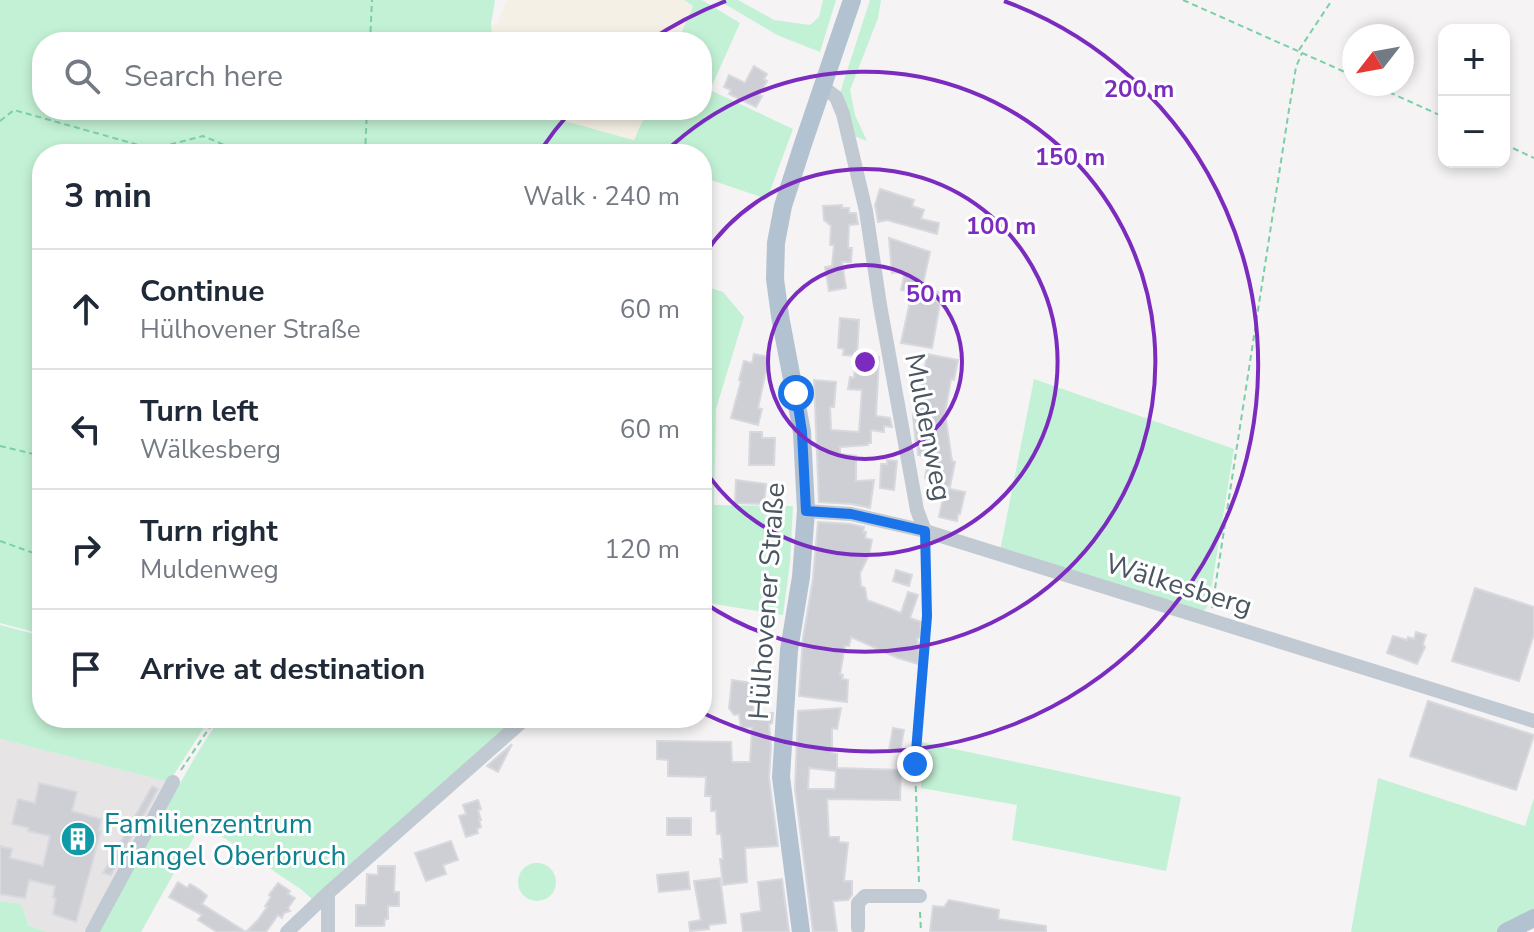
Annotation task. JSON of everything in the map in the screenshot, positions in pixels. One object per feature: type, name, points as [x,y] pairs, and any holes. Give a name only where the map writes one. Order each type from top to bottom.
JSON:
[{"type":"main road","name":"Hülhovener Straße","points":[[801,932],[781,777],[789,650],[801,577],[806,511],[802,432],[775,279],[776,243],[783,206],[852,0]]},
{"type":"main road","points":[[1506,932],[1534,918]]},
{"type":"street","name":"Muldenweg","points":[[823,87],[836,97],[843,114],[866,211],[917,510],[925,531]]},
{"type":"street","name":"Wälkesberg","points":[[806,511],[851,514],[925,531],[1534,721]]},
{"type":"street","points":[[287,932],[515,728]]},
{"type":"street","points":[[92,932],[173,782]]},
{"type":"street","points":[[101,883],[114,892]]},
{"type":"street","points":[[328,893],[328,932]]},
{"type":"street","points":[[858,928],[858,903],[865,896],[920,896]]},
{"type":"path","points":[[370,32],[372,0]]},
{"type":"path","points":[[1183,0],[1342,71]]},
{"type":"path","points":[[1210,621],[1296,67],[1300,52],[1332,0]]},
{"type":"path","points":[[1398,96],[1438,114]]},
{"type":"path","points":[[0,121],[14,110],[32,115]]},
{"type":"path","points":[[50,120],[135,144]]},
{"type":"path","points":[[365,144],[367,120]]},
{"type":"path","points":[[172,144],[203,136],[222,144]]},
{"type":"path","points":[[1510,147],[1534,158]]},
{"type":"path","points":[[0,446],[32,454]]},
{"type":"path","name":"Muldenweg","points":[[921,932],[915,764],[927,616],[925,531]]},
{"type":"path","points":[[0,541],[32,552]]},
{"type":"path","points":[[173,782],[209,728]]},
{"type":"shaded area","points":[[0,739],[169,782],[84,932],[49,932],[27,925],[21,904],[0,901]]},
{"type":"green space","points":[[0,0],[495,0],[492,32],[32,32],[32,120],[562,120],[634,140],[643,120],[712,120],[712,91],[793,129],[767,199],[712,180],[712,144],[32,144],[32,631],[0,623]]},
{"type":"green space","points":[[684,0],[702,0],[740,23],[712,86],[712,32],[681,32],[693,6]]},
{"type":"green space","points":[[718,0],[738,0],[774,20],[810,25],[819,17],[823,0],[836,0],[820,52],[777,35]]},
{"type":"green space","points":[[870,0],[881,0],[878,18],[850,90],[855,115],[867,141],[854,136],[840,93]]},
{"type":"green space","points":[[712,288],[723,292],[744,317],[716,409],[714,505],[793,506],[783,615],[712,604]]},
{"type":"green space","points":[[1034,379],[1234,449],[1206,609],[1199,613],[1000,551]]},
{"type":"green space","points":[[0,625],[32,633],[32,728],[204,728],[169,782],[0,739]]},
{"type":"green space","points":[[214,728],[511,728],[313,900],[202,823],[141,932],[95,932]]},
{"type":"green space","points":[[921,742],[1181,797],[1166,871],[1012,840],[1017,805],[921,788]]},
{"type":"green space","points":[[1378,778],[1525,826],[1534,798],[1534,911],[1496,932],[1351,932]]},
{"type":"green space","points":[[537,863],[550,869],[556,882],[550,895],[537,901],[524,895],[518,882],[524,869]]},
{"type":"green space","points":[[0,901],[21,904],[27,925],[49,932],[0,932]]},
{"type":"sand","points":[[507,0],[684,0],[693,6],[681,32],[492,32],[491,24],[498,23]]},
{"type":"sand","points":[[562,120],[643,120],[634,140]]},
{"type":"building","points":[[754,66],[767,74],[756,107],[729,94],[731,90],[724,87],[729,75],[745,83]]},
{"type":"building","points":[[880,189],[914,200],[912,206],[924,210],[921,219],[939,223],[937,234],[887,220],[878,222],[875,205]]},
{"type":"building","points":[[842,205],[842,208],[849,208],[849,213],[856,213],[858,224],[849,225],[851,262],[842,262],[846,288],[829,291],[825,267],[832,266],[834,245],[830,245],[831,226],[824,220],[823,206]]},
{"type":"building","points":[[889,238],[930,252],[922,288],[939,292],[937,302],[940,303],[932,348],[901,343],[912,292],[901,290],[905,272],[892,273]]},
{"type":"building","points":[[840,318],[859,320],[857,355],[879,357],[876,416],[890,418],[892,427],[884,426],[884,432],[871,430],[871,443],[868,445],[840,447],[840,454],[856,456],[856,481],[874,480],[870,508],[819,502],[814,380],[836,382],[834,407],[830,407],[831,430],[859,432],[862,390],[848,389],[850,377],[854,378],[856,356],[843,355],[844,349],[838,348]]},
{"type":"building","points":[[754,354],[769,357],[758,408],[762,409],[758,425],[731,418],[744,361],[752,363]]},
{"type":"building","points":[[927,354],[958,360],[945,413],[952,461],[955,462],[950,487],[925,478],[929,457],[918,455],[913,417],[915,406],[918,407]]},
{"type":"building","points":[[750,432],[762,432],[762,438],[775,438],[774,465],[749,465]]},
{"type":"building","points":[[887,460],[897,461],[894,490],[880,488],[881,464],[887,464]]},
{"type":"building","points":[[736,480],[766,484],[764,504],[735,503]]},
{"type":"building","points":[[945,488],[965,492],[957,521],[939,517]]},
{"type":"building","points":[[818,522],[864,527],[865,538],[872,540],[860,573],[867,600],[901,613],[908,592],[918,595],[910,618],[921,622],[920,637],[917,639],[918,664],[851,637],[849,646],[845,646],[840,674],[843,675],[842,679],[848,680],[847,702],[799,696]]},
{"type":"building","points":[[896,570],[912,575],[909,586],[893,581]]},
{"type":"building","points":[[1475,588],[1534,607],[1534,634],[1519,681],[1452,661]]},
{"type":"building","points":[[1416,632],[1426,635],[1425,647],[1417,664],[1387,653],[1393,636],[1414,639]]},
{"type":"building","points":[[732,680],[752,683],[754,714],[773,713],[772,723],[769,724],[769,778],[778,846],[745,848],[747,882],[723,885],[721,834],[717,834],[716,811],[711,811],[711,796],[705,796],[706,777],[668,776],[668,760],[657,759],[657,741],[731,742],[732,762],[750,762],[752,727],[741,728],[739,714],[734,715],[729,708]]},
{"type":"building","points":[[1428,701],[1534,735],[1516,790],[1410,756]]},
{"type":"building","points":[[841,708],[837,729],[832,728],[832,753],[837,754],[837,768],[901,770],[900,800],[827,799],[829,837],[839,837],[839,842],[848,843],[844,881],[852,881],[852,895],[848,900],[833,901],[837,932],[813,932],[795,789],[798,711]],"holes":[[[809,768],[836,771],[835,789],[808,789]]]},
{"type":"building","points":[[893,728],[904,730],[900,752],[889,750]]},
{"type":"building","points":[[512,744],[498,772],[487,766],[496,758]]},
{"type":"building","name":"Familienzentrum Triangel Oberbruch","points":[[39,783],[77,792],[72,811],[101,819],[101,831],[76,922],[53,914],[55,886],[29,880],[25,898],[0,894],[0,846],[12,849],[10,858],[43,866],[50,836],[12,824],[18,799],[35,803]]},
{"type":"building","points":[[152,786],[158,789],[111,875],[103,873]]},
{"type":"building","points":[[478,800],[481,827],[477,829],[478,833],[466,837],[459,816],[466,814],[463,805]]},
{"type":"building","points":[[667,818],[691,818],[691,835],[667,835]]},
{"type":"building","points":[[451,841],[458,860],[443,865],[446,874],[426,881],[415,853]]},
{"type":"building","points":[[378,866],[395,866],[394,892],[399,892],[399,906],[388,906],[388,919],[385,919],[384,926],[356,926],[356,905],[366,905],[367,874],[378,875]]},
{"type":"building","points":[[688,872],[690,889],[659,892],[657,875]]},
{"type":"building","points":[[720,878],[726,923],[690,931],[689,922],[701,920],[694,881]]},
{"type":"building","points":[[782,879],[789,932],[743,932],[741,914],[761,911],[758,882]]},
{"type":"building","points":[[178,882],[187,888],[190,884],[200,890],[207,896],[202,904],[246,932],[217,932],[198,920],[202,915],[169,897]]},
{"type":"building","points":[[278,883],[295,898],[288,908],[290,911],[284,913],[282,918],[278,915],[266,932],[246,932],[267,907],[269,895]]},
{"type":"building","points":[[949,900],[999,910],[998,919],[1046,926],[1046,932],[930,932],[933,906],[944,907]]},
{"type":"place","name":"Familienzentrum Triangel Oberbruch","points":[[78,839]]},
{"type":"route","points":[[796,393],[802,432],[806,511],[851,514],[925,531],[927,616],[915,764]]}]
